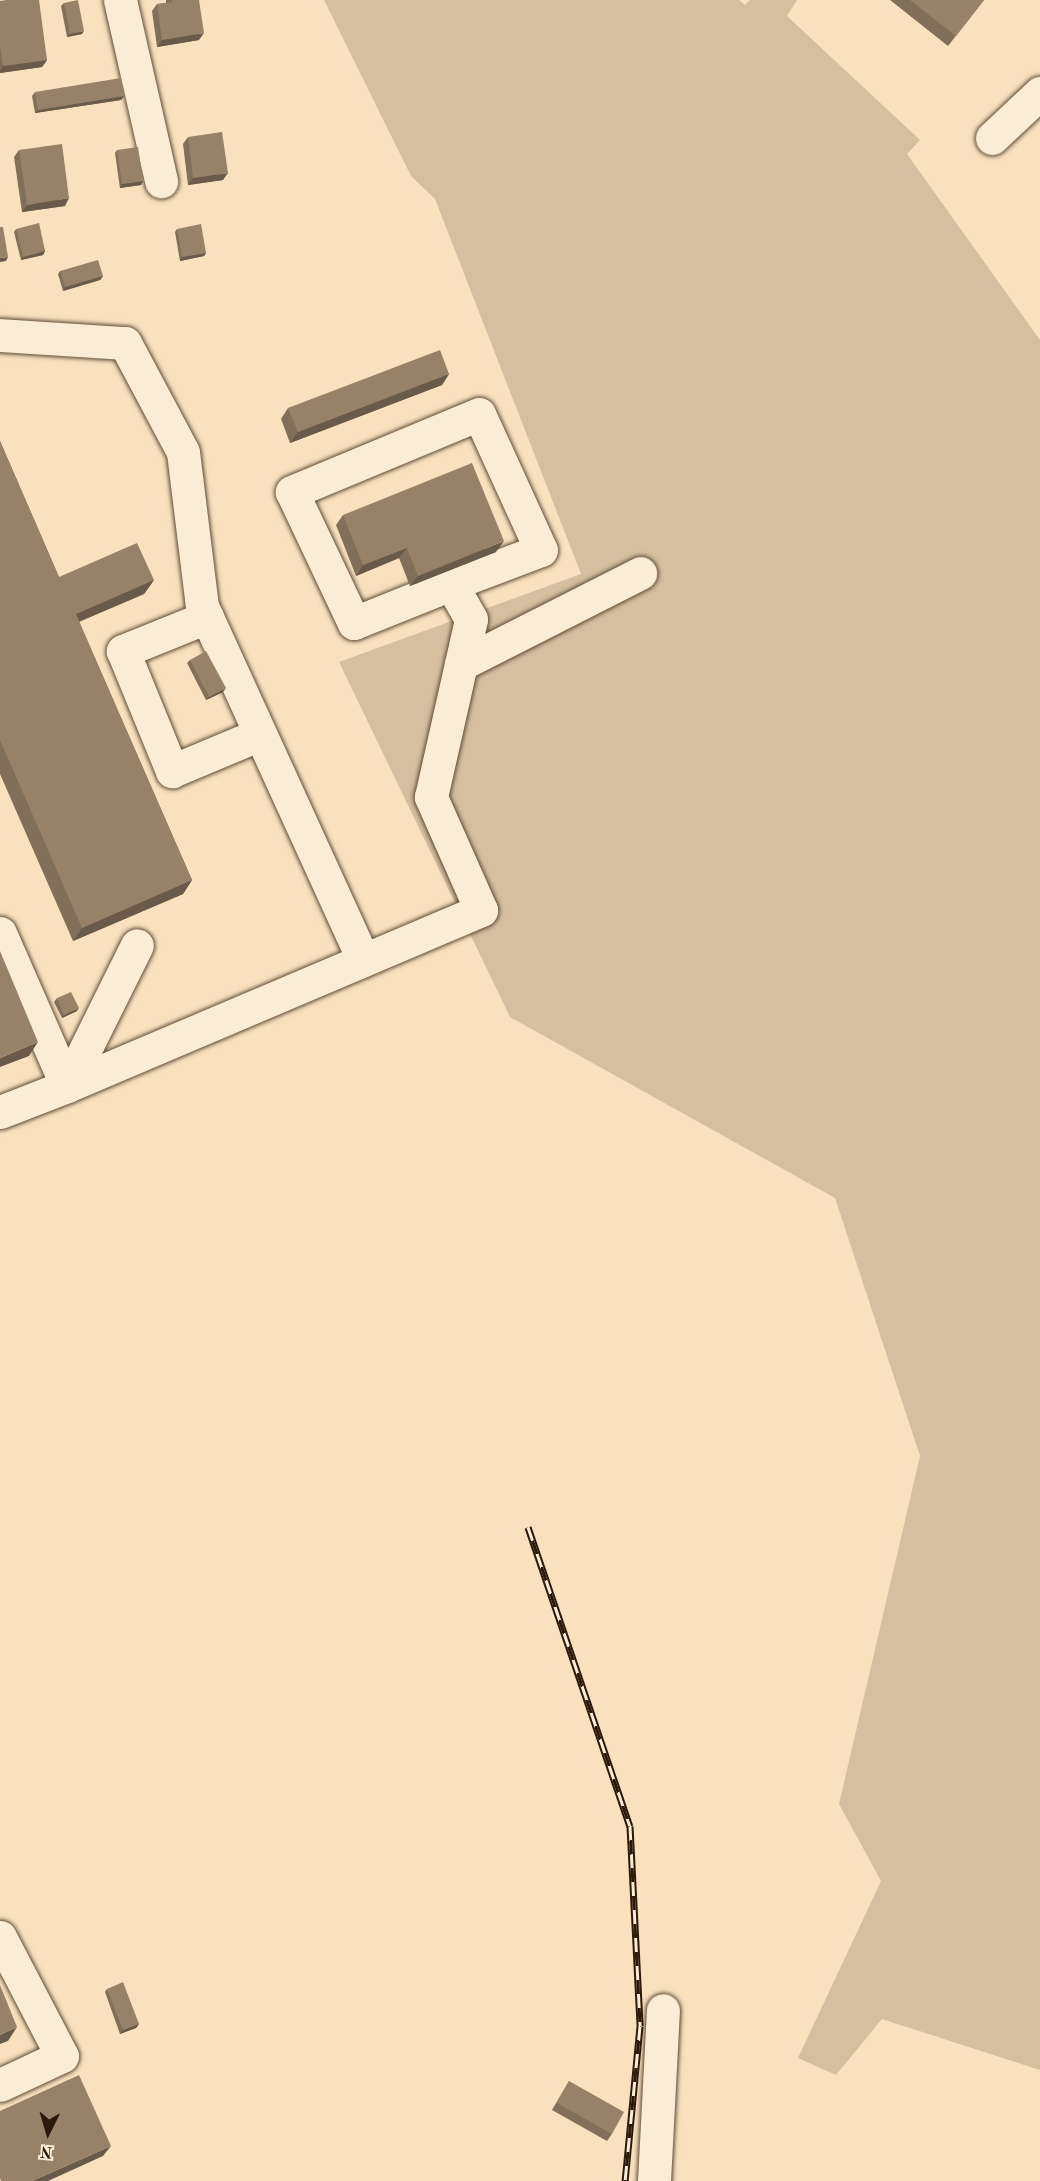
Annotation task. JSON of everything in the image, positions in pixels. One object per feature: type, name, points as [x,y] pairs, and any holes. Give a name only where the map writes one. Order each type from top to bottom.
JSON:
[{"type":"lane","points":[[120,0],[161,181]]},
{"type":"lane","points":[[992,138],[1040,93]]},
{"type":"lane","points":[[0,335],[125,343],[183,452],[202,606],[363,960]]},
{"type":"lane","points":[[479,414],[541,550],[452,584],[354,623],[292,492],[479,414]]},
{"type":"lane","points":[[461,664],[640,573]]},
{"type":"lane","points":[[0,1112],[67,1086],[481,910],[430,797],[471,619],[452,584]]},
{"type":"lane","points":[[207,617],[123,651],[172,771],[260,734]]},
{"type":"lane","points":[[0,933],[67,1086]]},
{"type":"lane","points":[[67,1086],[137,945]]},
{"type":"lane","points":[[0,1937],[62,2056],[0,2085]]},
{"type":"lane","points":[[654,2181],[663,2010]]},
{"type":"shaded area","points":[[324,0],[739,0],[745,5],[750,0],[797,0],[787,16],[920,140],[907,154],[1040,340],[1040,2070],[882,2019],[836,2075],[798,2058],[881,1881],[839,1804],[920,1456],[835,1198],[510,1017],[339,662],[581,574],[435,199],[411,176]]},
{"type":"building","points":[[39,0],[47,60],[3,66],[0,45],[0,1]]},
{"type":"building","points":[[78,0],[84,31],[70,34],[64,3]]},
{"type":"building","points":[[172,0],[199,0],[204,33],[162,40],[157,4],[172,2]]},
{"type":"building","points":[[910,0],[984,0],[956,36]]},
{"type":"building","points":[[121,78],[124,96],[38,110],[35,92]]},
{"type":"building","points":[[222,132],[228,173],[193,178],[188,137]]},
{"type":"building","points":[[62,144],[69,198],[27,205],[19,150]]},
{"type":"building","points":[[138,147],[143,181],[122,184],[117,150]]},
{"type":"building","points":[[39,223],[45,251],[23,257],[16,229]]},
{"type":"building","points":[[201,224],[206,253],[182,257],[177,229]]},
{"type":"building","points":[[0,227],[3,227],[8,257],[0,258]]},
{"type":"building","points":[[98,260],[103,276],[65,287],[60,271]]},
{"type":"building","points":[[440,350],[449,374],[298,432],[288,408]]},
{"type":"building","points":[[0,441],[59,577],[137,543],[154,580],[76,614],[192,880],[82,928],[0,740]]},
{"type":"building","points":[[472,463],[504,541],[418,576],[407,548],[363,565],[343,515]]},
{"type":"building","points":[[206,651],[226,688],[209,697],[190,660]]},
{"type":"building","points":[[0,951],[38,1042],[0,1058]]},
{"type":"building","points":[[71,992],[79,1008],[64,1015],[57,998]]},
{"type":"building","points":[[123,1982],[139,2024],[123,2030],[107,1989]]},
{"type":"building","points":[[0,1985],[17,2027],[0,2035]]},
{"type":"building","points":[[79,2075],[111,2146],[32,2181],[1,2181],[0,2111]]},
{"type":"building","points":[[569,2081],[624,2112],[612,2134],[557,2103]]},
{"type":"railway","points":[[528,1527],[630,1826],[640,2026],[625,2181]]}]
